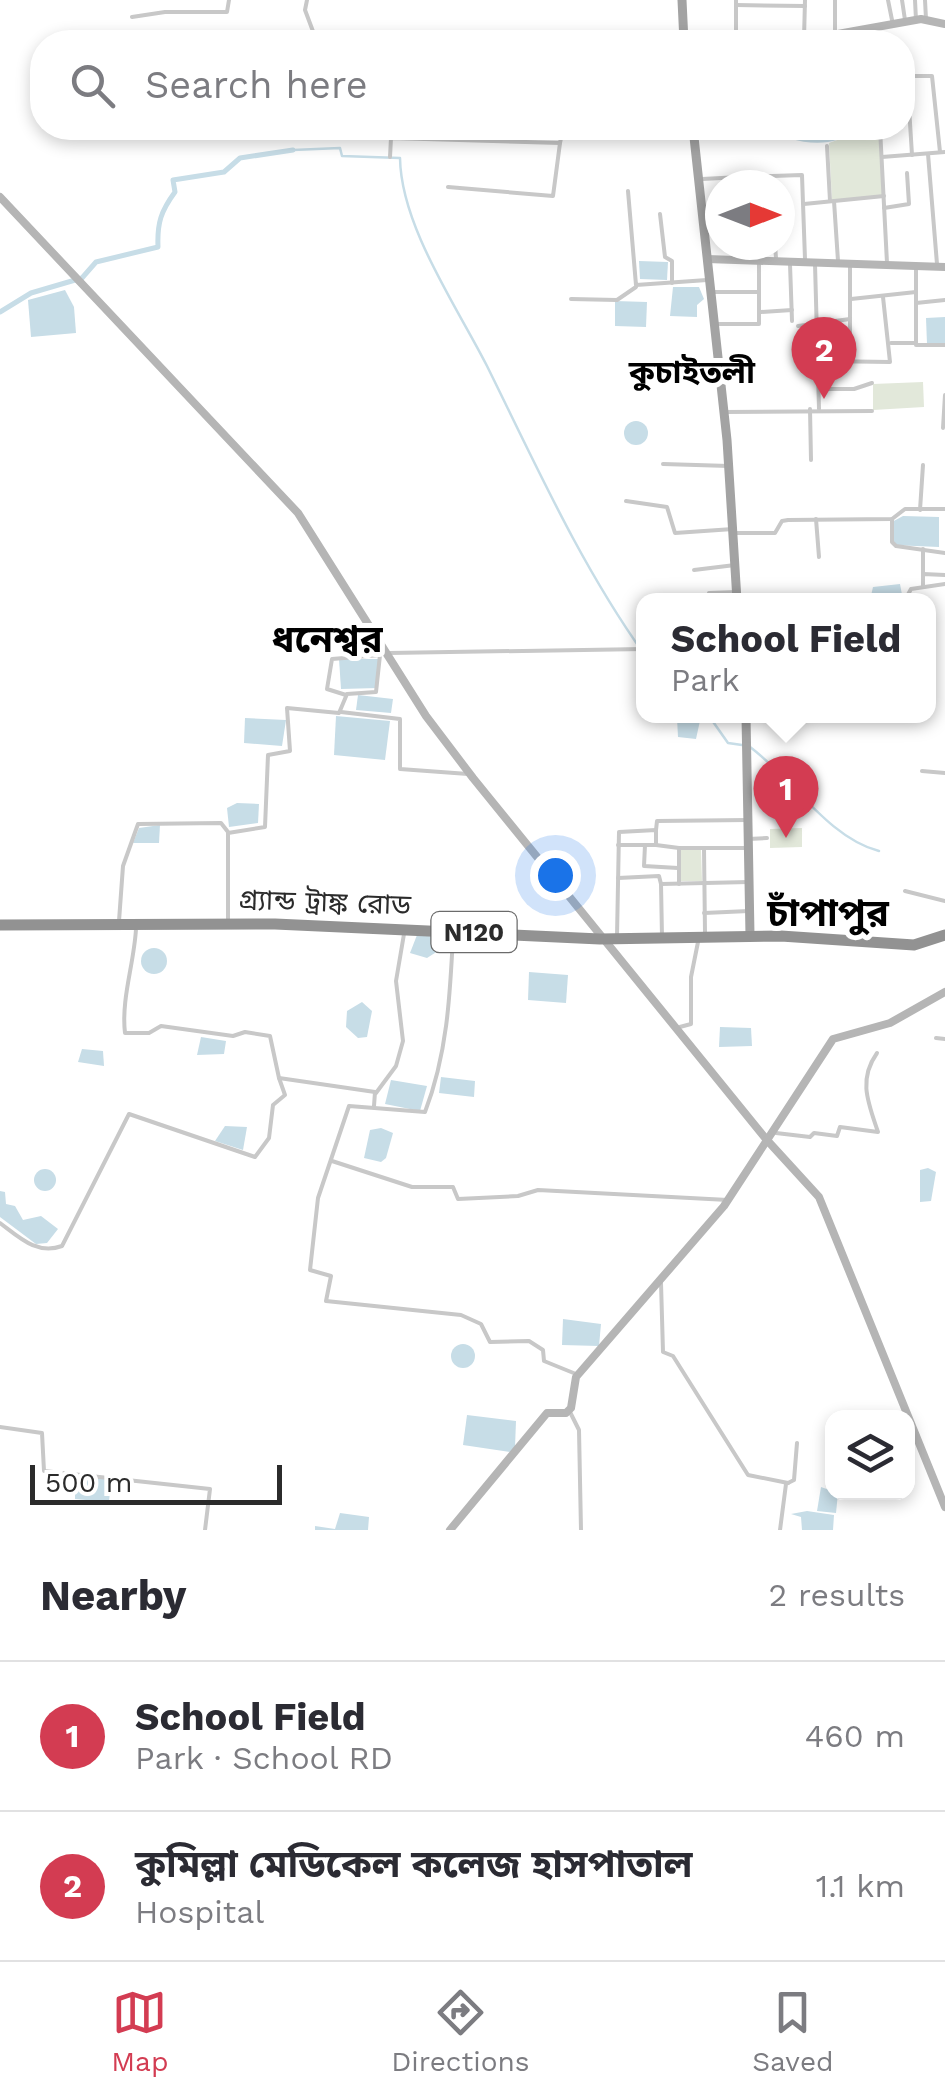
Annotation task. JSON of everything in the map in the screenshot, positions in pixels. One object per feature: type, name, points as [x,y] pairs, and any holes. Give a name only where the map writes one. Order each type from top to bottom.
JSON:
[{"type":"highway","name":"গ্র্যান্ড ট্রাঙ্ক রোড","points":[[0,925],[228,924],[600,939],[750,935],[926,944],[945,935]]},
{"type":"highway","points":[[926,944],[945,946]]},
{"type":"main road","points":[[682,0],[684,30]]},
{"type":"main road","points":[[877,30],[921,19],[945,24]]},
{"type":"main road","points":[[694,140],[705,241]]},
{"type":"main road","points":[[0,196],[298,514],[383,654],[470,774],[600,939],[819,1197],[945,1507]]},
{"type":"main road","points":[[795,259],[941,267]]},
{"type":"main road","points":[[707,260],[724,412],[737,593]]},
{"type":"main road","points":[[746,723],[750,935]]},
{"type":"main road","points":[[450,1530],[548,1413],[569,1410],[580,1376],[728,1200],[833,1039],[890,1023],[945,992]]},
{"type":"street","points":[[216,0],[216,12]]},
{"type":"street","points":[[132,18],[165,12],[227,12],[228,0]]},
{"type":"street","points":[[307,0],[305,10],[313,30]]},
{"type":"street","points":[[834,30],[835,0]]},
{"type":"street","points":[[888,0],[893,25]]},
{"type":"street","points":[[902,0],[905,22]]},
{"type":"street","points":[[914,0],[921,19]]},
{"type":"street","points":[[921,19],[925,0]]},
{"type":"street","points":[[736,30],[736,3],[804,3],[804,30]]},
{"type":"street","points":[[882,157],[943,152],[932,76],[915,76]]},
{"type":"street","points":[[390,156],[391,140]]},
{"type":"street","points":[[459,140],[560,143]]},
{"type":"street","points":[[448,188],[553,196],[561,140]]},
{"type":"street","points":[[881,140],[887,264]]},
{"type":"street","points":[[910,140],[912,155]]},
{"type":"street","points":[[827,146],[838,262]]},
{"type":"street","points":[[928,154],[941,267]]},
{"type":"street","points":[[884,208],[910,204],[907,173]]},
{"type":"street","points":[[795,175],[802,175],[820,362],[819,409]]},
{"type":"street","points":[[698,179],[705,179]]},
{"type":"street","points":[[571,299],[616,300],[631,293],[636,284],[628,191]]},
{"type":"street","points":[[804,204],[884,196]]},
{"type":"street","points":[[660,214],[672,283]]},
{"type":"street","points":[[713,324],[757,324],[758,260]]},
{"type":"street","points":[[790,260],[792,321]]},
{"type":"street","points":[[850,262],[850,335]]},
{"type":"street","points":[[916,266],[916,343]]},
{"type":"street","points":[[636,284],[672,283],[759,292]]},
{"type":"street","points":[[850,299],[916,292]]},
{"type":"street","points":[[820,362],[888,363],[883,297]]},
{"type":"street","points":[[916,303],[945,300]]},
{"type":"street","points":[[760,312],[792,310]]},
{"type":"street","points":[[798,326],[850,319]]},
{"type":"street","points":[[889,344],[945,345]]},
{"type":"street","points":[[664,381],[719,380]]},
{"type":"street","points":[[820,389],[854,389],[872,383]]},
{"type":"street","points":[[943,428],[945,395]]},
{"type":"street","points":[[810,409],[810,460]]},
{"type":"street","points":[[724,412],[872,410]]},
{"type":"street","points":[[662,464],[728,466]]},
{"type":"street","points":[[920,510],[923,464]]},
{"type":"street","points":[[626,501],[668,507],[674,533],[772,534],[782,521],[892,519],[906,509],[945,509]]},
{"type":"street","points":[[816,519],[819,557]]},
{"type":"street","points":[[892,519],[893,544],[945,553]]},
{"type":"street","points":[[922,549],[923,586]]},
{"type":"street","points":[[694,570],[735,565]]},
{"type":"street","points":[[923,574],[945,575]]},
{"type":"street","points":[[907,593],[923,586],[945,584]]},
{"type":"street","points":[[383,654],[379,690],[346,695],[327,688],[332,659],[383,654],[636,649]]},
{"type":"street","points":[[341,712],[346,695]]},
{"type":"street","points":[[228,832],[264,827],[268,755],[290,751],[289,706],[400,719],[400,769],[470,774]]},
{"type":"street","points":[[922,770],[945,773]]},
{"type":"street","points":[[656,845],[657,821],[748,820]]},
{"type":"street","points":[[119,924],[123,866],[138,824],[209,822],[221,823],[228,832],[228,924]]},
{"type":"street","points":[[617,938],[620,832],[656,830]]},
{"type":"street","points":[[618,845],[704,848],[768,838]]},
{"type":"street","points":[[645,845],[644,866],[679,868]]},
{"type":"street","points":[[678,848],[679,884]]},
{"type":"street","points":[[676,1028],[691,1024],[691,977],[704,913],[704,848]]},
{"type":"street","points":[[618,878],[658,876],[662,938]]},
{"type":"street","points":[[661,884],[749,882]]},
{"type":"street","points":[[905,891],[945,901]]},
{"type":"street","points":[[704,913],[749,912]]},
{"type":"street","points":[[0,1223],[32,1246],[50,1250],[62,1246],[129,1114],[256,1157],[269,1138],[273,1105],[285,1095],[270,1036],[245,1032],[233,1036],[161,1026],[149,1033],[125,1033],[125,1000],[132,978],[136,924]]},
{"type":"street","points":[[374,1106],[376,1092],[396,1066],[403,1040],[396,981],[404,929]]},
{"type":"street","points":[[453,931],[445,1039],[424,1112],[349,1106],[318,1198],[310,1270],[330,1276],[326,1301],[461,1315],[481,1324],[490,1342],[529,1341],[542,1350],[544,1361],[580,1376]]},
{"type":"street","points":[[936,1038],[945,1039]]},
{"type":"street","points":[[768,1136],[836,1136],[840,1128],[878,1132],[865,1082],[865,1070],[877,1053]]},
{"type":"street","points":[[280,1078],[376,1092]]},
{"type":"street","points":[[332,1161],[412,1187],[453,1186],[458,1199],[518,1196],[538,1190],[728,1200]]},
{"type":"street","points":[[661,1278],[663,1352],[673,1356],[748,1475],[788,1483],[794,1480],[797,1443]]},
{"type":"street","points":[[569,1410],[579,1430],[581,1530]]},
{"type":"street","points":[[0,1428],[42,1433],[44,1471],[210,1489],[205,1530]]},
{"type":"street","points":[[780,1530],[788,1483]]},
{"type":"shaded area","points":[[879,140],[883,195],[832,200],[829,143]]},
{"type":"shaded area","points":[[923,382],[924,407],[873,410],[873,384]]},
{"type":"shaded area","points":[[802,828],[802,847],[770,848],[770,829]]},
{"type":"shaded area","points":[[681,850],[701,850],[702,881],[681,881]]},
{"type":"water","points":[[795,140],[835,140],[824,143]]},
{"type":"water","points":[[639,261],[668,262],[667,280],[640,279]]},
{"type":"water","points":[[673,287],[699,287],[704,299],[697,305],[697,317],[670,316]]},
{"type":"water","points":[[65,290],[74,307],[76,333],[31,337],[28,300]]},
{"type":"water","points":[[615,301],[647,302],[646,327],[615,326]]},
{"type":"water","points":[[945,317],[945,344],[927,344],[926,318]]},
{"type":"water","points":[[636,421],[648,433],[636,445],[624,433]]},
{"type":"water","points":[[903,516],[939,517],[939,547],[892,545],[890,523]]},
{"type":"water","points":[[900,584],[902,593],[872,593],[873,587]]},
{"type":"water","points":[[339,659],[379,659],[378,688],[341,689]]},
{"type":"water","points":[[358,695],[393,699],[391,713],[356,710]]},
{"type":"water","points":[[336,716],[390,721],[385,760],[334,755]]},
{"type":"water","points":[[245,718],[286,720],[282,746],[244,743]]},
{"type":"water","points":[[677,723],[699,723],[696,739],[678,737]]},
{"type":"water","points":[[237,803],[259,804],[258,823],[229,827],[227,808]]},
{"type":"water","points":[[160,825],[159,843],[133,843],[139,828]]},
{"type":"water","points":[[417,935],[438,937],[438,951],[427,958],[410,953]]},
{"type":"water","points":[[154,948],[163,952],[167,961],[163,970],[154,974],[145,970],[141,961],[145,952]]},
{"type":"water","points":[[529,972],[568,975],[566,1003],[528,1000]]},
{"type":"water","points":[[362,1002],[372,1011],[367,1037],[358,1038],[346,1027],[347,1011]]},
{"type":"water","points":[[720,1027],[751,1028],[752,1046],[719,1047]]},
{"type":"water","points":[[201,1037],[226,1041],[224,1054],[197,1055]]},
{"type":"water","points":[[82,1049],[103,1051],[104,1066],[78,1062]]},
{"type":"water","points":[[441,1077],[475,1081],[474,1097],[439,1093]]},
{"type":"water","points":[[391,1080],[427,1086],[420,1111],[385,1104]]},
{"type":"water","points":[[225,1126],[247,1127],[243,1150],[215,1141]]},
{"type":"water","points":[[381,1128],[393,1133],[386,1158],[381,1162],[364,1158],[370,1130]]},
{"type":"water","points":[[45,1169],[53,1172],[53,1188],[45,1191],[37,1188],[34,1180],[37,1172]]},
{"type":"water","points":[[920,1170],[936,1172],[931,1201],[920,1202]]},
{"type":"water","points":[[0,1191],[5,1192],[6,1204],[15,1206],[23,1220],[41,1216],[58,1229],[47,1243],[36,1244],[0,1217]]},
{"type":"water","points":[[563,1319],[601,1324],[599,1346],[562,1345]]},
{"type":"water","points":[[463,1344],[475,1356],[463,1368],[451,1356]]},
{"type":"water","points":[[467,1415],[516,1421],[515,1447],[510,1452],[463,1445]]},
{"type":"water","points":[[80,1473],[111,1480],[109,1502],[75,1499],[75,1481]]},
{"type":"water","points":[[821,1487],[825,1488],[825,1500],[837,1500],[836,1513],[817,1511]]},
{"type":"water","points":[[807,1511],[834,1515],[833,1530],[802,1530],[801,1517],[791,1514]]},
{"type":"water","points":[[340,1513],[369,1517],[368,1530],[315,1530],[315,1526],[335,1529]]},
{"type":"waterway","points":[[293,150],[340,148],[342,156],[400,158],[410,211],[432,265],[579,549],[636,642]]},
{"type":"waterway","points":[[0,312],[31,293],[82,278],[96,262],[158,247],[161,218],[175,192],[173,180],[224,172],[240,158],[293,150]]},
{"type":"waterway","points":[[714,723],[728,743],[742,745]]},
{"type":"waterway","points":[[750,747],[843,833],[879,851]]},
{"type":"place","name":"কুমিল্লা মেডিকেল কলেজ হাসপাতাল","points":[[824,399]]},
{"type":"place","name":"School Field","points":[[786,838]]},
{"type":"district","name":"কুচাইতলী","points":[[692,372]]},
{"type":"district","name":"ধনেশ্বর","points":[[327,639]]},
{"type":"district","name":"চাঁপাপুর","points":[[828,913]]}]
